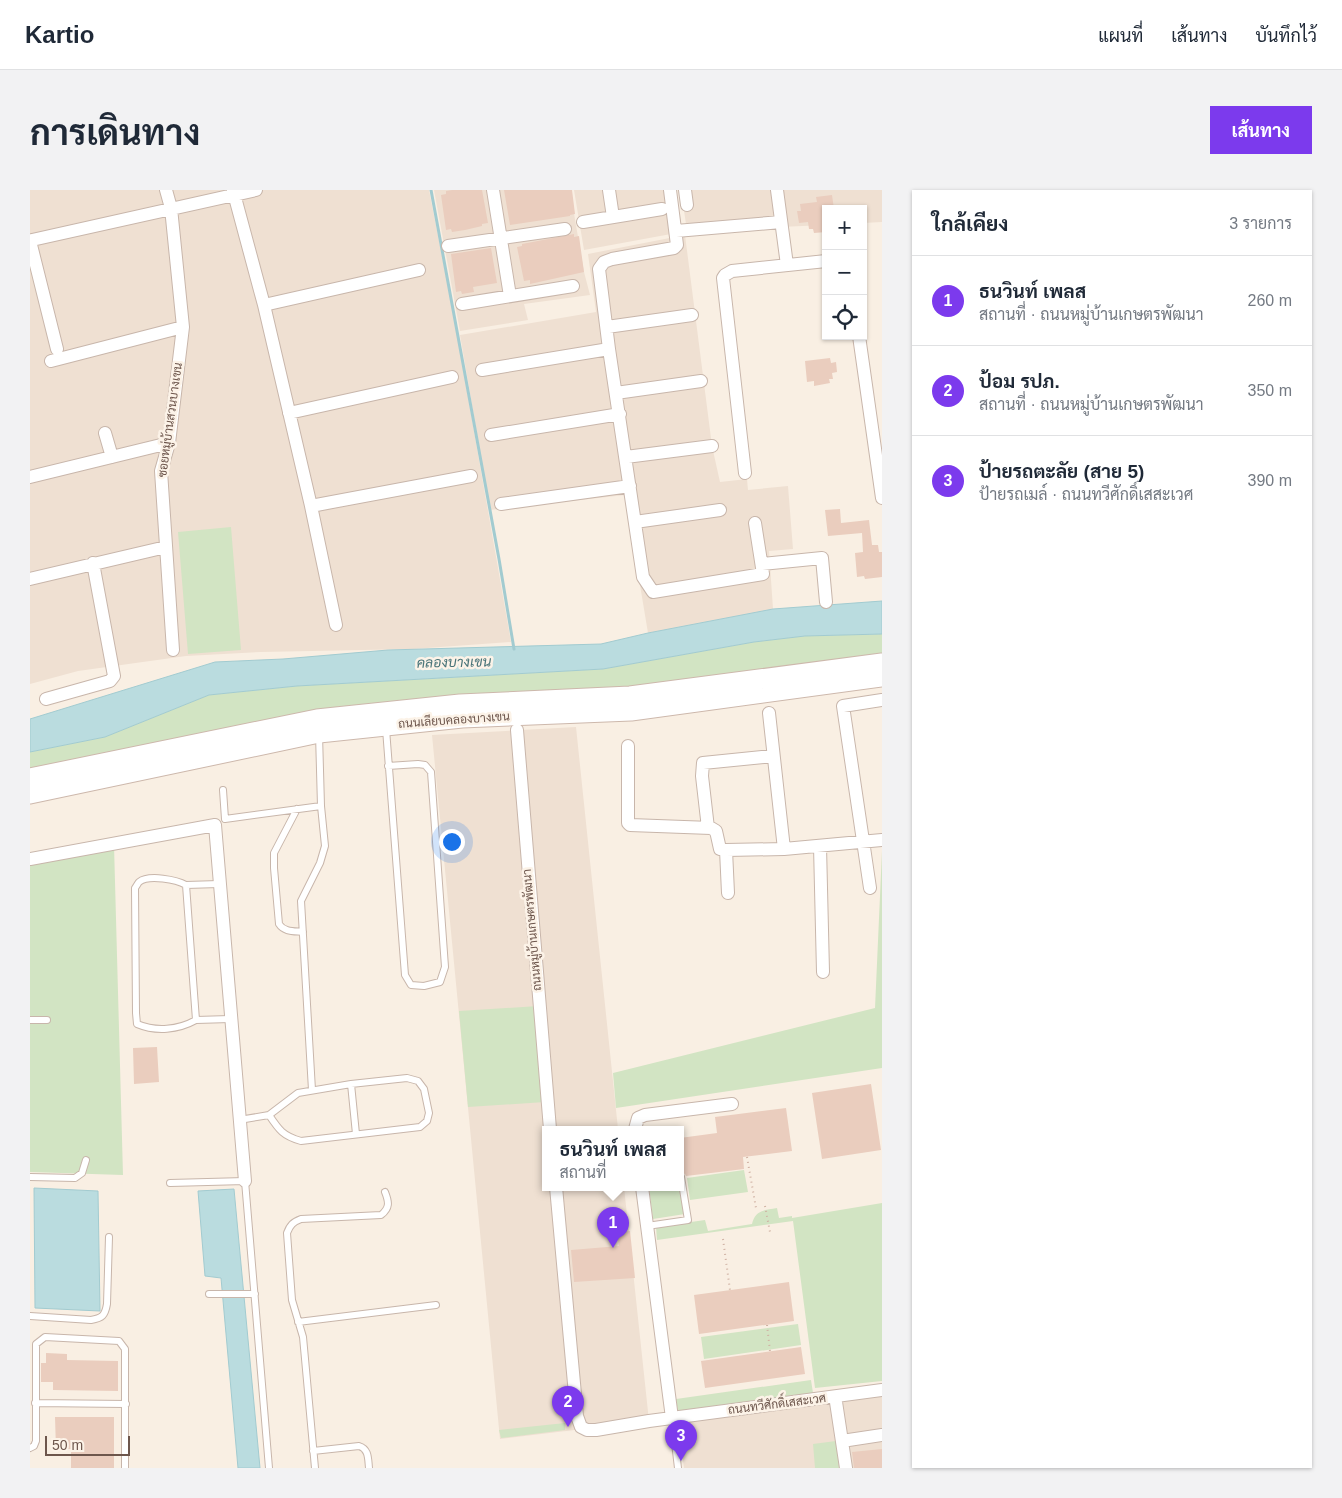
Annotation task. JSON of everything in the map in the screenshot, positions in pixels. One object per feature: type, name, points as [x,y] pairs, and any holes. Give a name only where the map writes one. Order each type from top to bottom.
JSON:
[{"type":"main road","name":"ถนนเลียบคลองบางเขน","points":[[30,794],[460,704],[630,696],[882,663]]},
{"type":"main road","name":"ถนนเลียบคลองบางเขน","points":[[30,778],[317,719],[462,718],[631,711],[882,676]]},
{"type":"street","name":"ซอยหมู่บ้านสวนบางเขน","points":[[166,190],[171,208],[183,327],[169,443],[161,471],[173,650]]},
{"type":"street","points":[[183,327],[54,355],[31,245],[32,240],[234,193],[256,190]]},
{"type":"street","points":[[493,190],[510,296]]},
{"type":"street","points":[[609,190],[613,217]]},
{"type":"street","points":[[670,190],[677,245],[674,248],[604,262],[599,269],[643,577],[653,592],[763,574],[755,523]]},
{"type":"street","points":[[685,190],[687,205]]},
{"type":"street","points":[[777,190],[787,265]]},
{"type":"street","points":[[234,193],[264,305],[312,506],[336,625]]},
{"type":"street","points":[[583,222],[662,209]]},
{"type":"street","points":[[676,231],[781,222]]},
{"type":"street","points":[[448,246],[566,230]]},
{"type":"street","points":[[745,473],[723,278],[732,272],[822,261]]},
{"type":"street","points":[[264,305],[419,270]]},
{"type":"street","points":[[462,304],[573,286]]},
{"type":"street","points":[[606,327],[692,315]]},
{"type":"street","points":[[861,340],[882,498]]},
{"type":"street","points":[[482,370],[609,349]]},
{"type":"street","points":[[289,413],[452,377]]},
{"type":"street","points":[[616,393],[701,381]]},
{"type":"street","points":[[491,435],[620,414]]},
{"type":"street","points":[[105,433],[112,457]]},
{"type":"street","points":[[30,477],[169,443]]},
{"type":"street","points":[[626,457],[712,446]]},
{"type":"street","points":[[312,506],[471,476]]},
{"type":"street","points":[[500,504],[630,486]]},
{"type":"street","points":[[635,522],[720,510]]},
{"type":"street","points":[[30,579],[166,547]]},
{"type":"street","points":[[762,564],[822,558],[826,602]]},
{"type":"street","points":[[46,699],[110,681],[114,676],[93,563]]},
{"type":"street","points":[[870,888],[842,706],[882,700]]},
{"type":"street","points":[[769,713],[775,753],[773,756],[784,849]]},
{"type":"street","name":"ถนนหมู่บ้านเกษตรพัฒนา","points":[[517,730],[550,1126]]},
{"type":"street","points":[[628,746],[628,823],[630,825],[708,828],[716,831],[720,849],[726,850],[784,849],[882,840]]},
{"type":"street","points":[[708,828],[702,776],[703,764],[773,756]]},
{"type":"street","points":[[30,859],[214,824],[245,1181]]},
{"type":"street","points":[[820,846],[823,972]]},
{"type":"street","points":[[726,850],[728,892]]},
{"type":"street","points":[[636,1126],[638,1118],[645,1115],[732,1104]]},
{"type":"street","name":"ถนนทวีศักดิ์เสสะเวศ","points":[[556,1191],[577,1416],[581,1426],[587,1430],[882,1390]]},
{"type":"street","points":[[643,1191],[672,1418]]},
{"type":"street","points":[[836,1402],[846,1468]]},
{"type":"street","points":[[842,1440],[882,1435]]},
{"type":"lane","points":[[385,719],[388,766],[405,975],[411,985],[424,986],[440,982],[445,967],[431,772],[425,765],[418,764],[388,766]]},
{"type":"lane","points":[[312,1090],[301,901],[320,863],[325,846],[321,806],[319,733]]},
{"type":"lane","points":[[223,790],[225,818],[321,806]]},
{"type":"lane","points":[[296,809],[274,854],[274,868],[279,924],[287,930],[303,932]]},
{"type":"lane","points":[[219,884],[186,885],[177,880],[147,878],[138,882],[135,888],[136,1013],[137,1024],[147,1028],[175,1028],[196,1020],[230,1019]]},
{"type":"lane","points":[[186,885],[196,1020]]},
{"type":"lane","points":[[30,1020],[47,1020]]},
{"type":"lane","points":[[239,1120],[269,1115],[298,1093],[351,1084],[407,1078],[418,1081],[424,1089],[429,1114],[427,1121],[420,1126],[300,1141],[288,1138],[269,1115]]},
{"type":"lane","points":[[351,1084],[356,1134]]},
{"type":"lane","points":[[30,1177],[75,1178],[82,1173],[86,1160]]},
{"type":"lane","points":[[170,1183],[245,1181],[269,1468]]},
{"type":"lane","points":[[647,1226],[688,1220],[683,1191]]},
{"type":"lane","points":[[315,1468],[302,1337],[292,1300],[287,1233],[293,1222],[301,1219],[381,1214],[386,1211],[388,1206],[385,1192]]},
{"type":"lane","points":[[30,1316],[91,1320],[104,1316],[107,1304],[109,1236]]},
{"type":"lane","points":[[209,1294],[254,1294]]},
{"type":"lane","points":[[298,1322],[436,1306]]},
{"type":"lane","points":[[30,1448],[34,1446],[36,1441],[33,1420],[36,1344],[45,1337],[119,1341],[125,1349],[125,1468]]},
{"type":"lane","points":[[35,1403],[126,1404]]},
{"type":"lane","points":[[672,1418],[678,1468]]},
{"type":"lane","points":[[313,1451],[359,1446],[368,1453],[369,1468]]},
{"type":"path","points":[[747,1157],[756,1208]]},
{"type":"path","points":[[765,1206],[770,1232]]},
{"type":"path","points":[[723,1239],[730,1290]]},
{"type":"path","points":[[767,1324],[770,1351]]},
{"type":"shaded area","points":[[30,190],[429,190],[454,317],[511,642],[413,649],[261,652],[186,656],[78,671],[30,684]]},
{"type":"shaded area","points":[[434,190],[570,190],[584,272],[590,295],[524,304],[528,320],[460,331]]},
{"type":"shaded area","points":[[574,190],[665,190],[671,234],[584,250]]},
{"type":"shaded area","points":[[681,190],[882,190],[882,222],[867,223],[867,205],[822,205],[822,225],[687,231]]},
{"type":"shaded area","points":[[685,235],[712,446],[720,482],[747,479],[748,490],[788,486],[793,549],[769,551],[773,609],[648,633],[625,495],[490,510],[460,335],[596,312],[588,254]]},
{"type":"shaded area","points":[[576,727],[618,1126],[542,1126],[542,1191],[624,1191],[649,1421],[500,1439],[432,735]]},
{"type":"shaded area","points":[[882,1396],[882,1468],[684,1468],[678,1423]]},
{"type":"green space","points":[[231,527],[241,650],[188,654],[178,532]]},
{"type":"green space","points":[[882,634],[882,653],[632,690],[30,770],[30,752],[105,737],[209,695],[297,686],[603,669],[754,642],[805,636]]},
{"type":"green space","points":[[114,845],[123,1175],[30,1172],[30,860]]},
{"type":"green space","points":[[882,851],[882,1068],[616,1108],[613,1073],[875,1008]]},
{"type":"green space","points":[[538,1006],[545,1102],[468,1107],[459,1011]]},
{"type":"green space","points":[[744,1170],[748,1192],[690,1200],[687,1178]]},
{"type":"green space","points":[[650,1191],[681,1191],[685,1214],[653,1219]]},
{"type":"green space","points":[[882,1203],[882,1381],[815,1388],[793,1221],[657,1240],[656,1227],[705,1220],[708,1231],[752,1224],[753,1219],[758,1213],[777,1208],[779,1218],[792,1216],[792,1218]]},
{"type":"green space","points":[[798,1324],[801,1345],[704,1359],[701,1337]]},
{"type":"green space","points":[[811,1380],[813,1393],[678,1412],[676,1399]]},
{"type":"green space","points":[[565,1423],[565,1430],[501,1438],[499,1430]]},
{"type":"green space","points":[[836,1441],[839,1468],[815,1468],[813,1444]]},
{"type":"water","name":"คลองบางเขน","points":[[882,601],[882,634],[805,636],[754,642],[603,669],[297,686],[209,695],[105,737],[30,752],[30,719],[215,662],[283,659],[388,650],[601,644],[773,609]]},
{"type":"water","points":[[34,1188],[98,1191],[100,1311],[35,1308]]},
{"type":"water","points":[[234,1189],[260,1468],[238,1468],[221,1278],[205,1276],[198,1191]]},
{"type":"building","points":[[482,190],[488,223],[465,230],[452,232],[451,229],[446,230],[441,195],[446,194],[446,191]]},
{"type":"building","points":[[504,190],[572,190],[575,214],[510,225]]},
{"type":"building","points":[[832,195],[833,205],[822,205],[822,232],[814,233],[813,229],[809,229],[808,222],[799,223],[797,211],[801,211],[800,204],[817,202],[816,197]]},
{"type":"building","points":[[574,234],[574,237],[579,236],[584,272],[530,284],[530,280],[524,281],[517,247],[522,246],[522,244]]},
{"type":"building","points":[[491,248],[497,283],[473,287],[474,292],[462,294],[461,291],[456,292],[451,254]]},
{"type":"building","points":[[830,358],[831,363],[836,362],[837,372],[832,373],[833,379],[829,379],[830,383],[814,386],[814,381],[807,382],[805,361]]},
{"type":"building","points":[[840,509],[841,523],[869,520],[872,545],[878,545],[879,552],[882,552],[882,577],[865,579],[864,576],[857,577],[855,553],[863,552],[862,533],[828,536],[825,510]]},
{"type":"building","points":[[157,1047],[159,1082],[134,1084],[133,1048]]},
{"type":"building","points":[[871,1084],[881,1150],[822,1159],[812,1093]]},
{"type":"building","points":[[786,1108],[792,1151],[743,1157],[744,1169],[686,1176],[684,1174],[684,1137],[717,1133],[715,1117]]},
{"type":"building","points":[[630,1231],[635,1278],[574,1282],[571,1250],[619,1246],[617,1233]]},
{"type":"building","points":[[789,1282],[794,1321],[699,1334],[694,1295]]},
{"type":"building","points":[[801,1347],[805,1374],[705,1388],[701,1361]]},
{"type":"building","points":[[46,1353],[67,1354],[67,1360],[118,1361],[118,1391],[53,1390],[53,1382],[41,1382],[41,1363],[46,1363]]},
{"type":"building","points":[[55,1417],[114,1417],[114,1468],[71,1468],[71,1449],[56,1449]]},
{"type":"building","points":[[882,1449],[882,1468],[854,1468],[852,1452]]},
{"type":"waterway","points":[[431,190],[514,649]]},
{"type":"place","name":"ธนวินท์ เพลส","points":[[613,1248]]},
{"type":"place","name":"ป้อม รปภ.","points":[[568,1427]]},
{"type":"place","name":"ป้ายรถตะลัย (สาย 5)","points":[[681,1461]]}]
